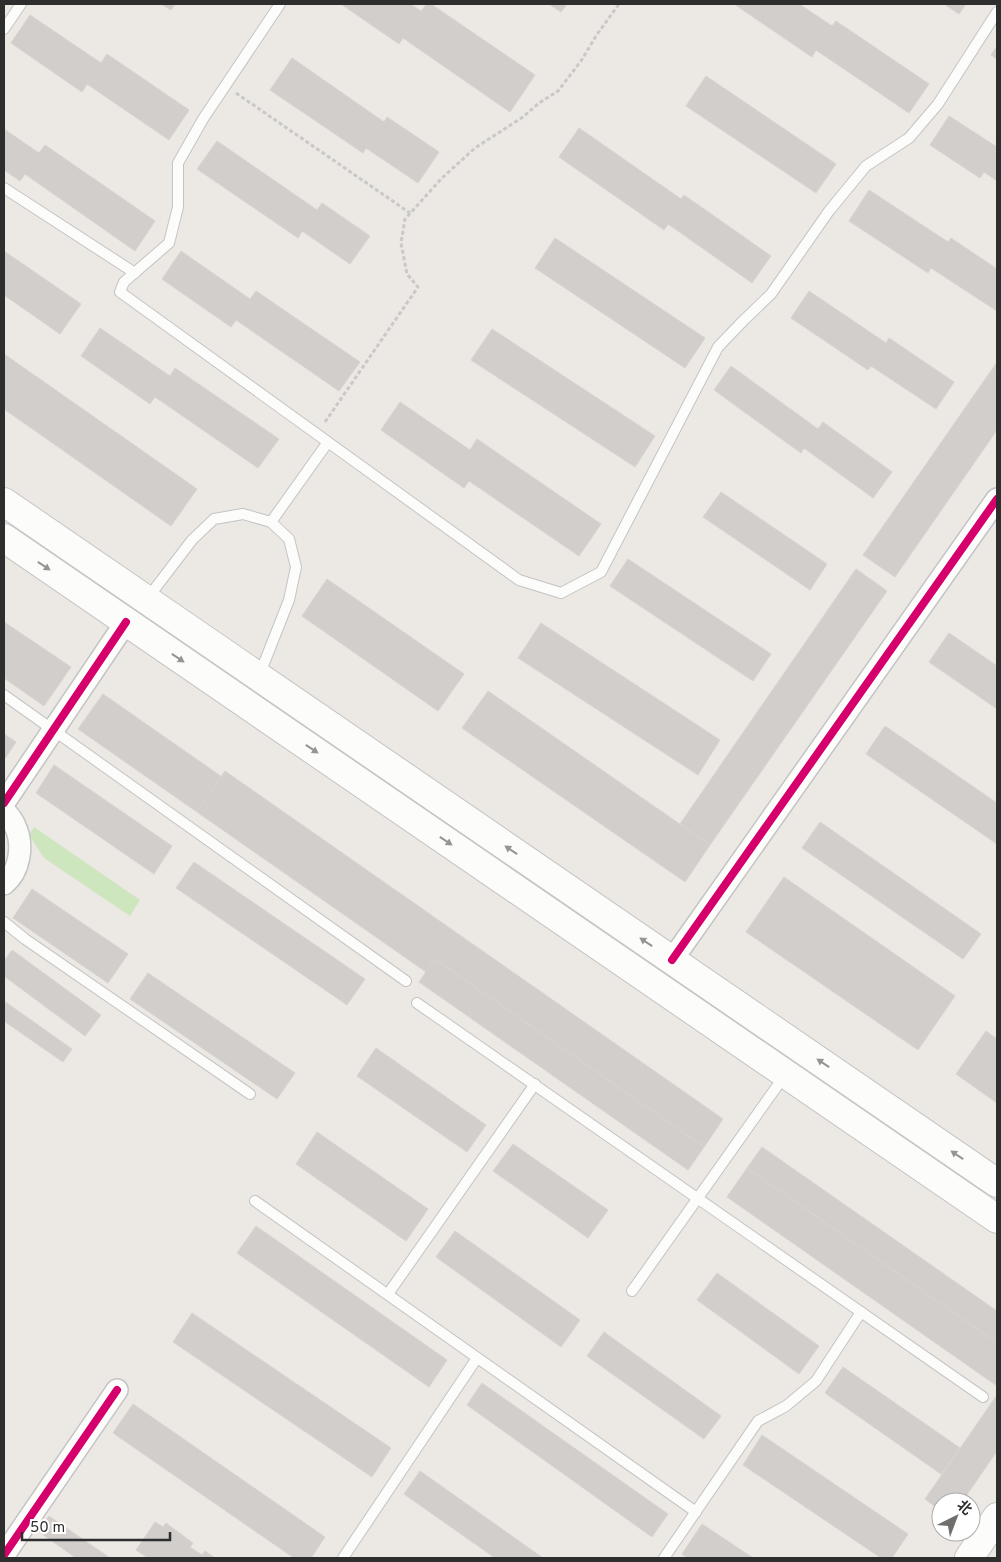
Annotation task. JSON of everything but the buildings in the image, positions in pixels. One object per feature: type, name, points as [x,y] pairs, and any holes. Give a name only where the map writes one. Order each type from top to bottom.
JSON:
[{"type":"main road","points":[[4,502],[997,1183]]},
{"type":"main road","points":[[4,538],[997,1219]]},
{"type":"main road","points":[[969,1558],[997,1517]]},
{"type":"street","points":[[672,960],[997,499]]},
{"type":"street","points":[[4,803],[126,622]]},
{"type":"street","points":[[4,810],[15,826],[20,844],[18,863],[4,884]]},
{"type":"street","points":[[4,1554],[117,1390]]},
{"type":"lane","points":[[4,30],[21,4]]},
{"type":"lane","points":[[280,4],[203,119],[178,163],[178,207],[169,243],[124,282],[120,292],[519,580],[561,593],[601,572],[718,347],[742,320],[771,294],[829,211],[866,166],[909,138],[938,104],[997,12]]},
{"type":"lane","points":[[4,188],[135,273]]},
{"type":"lane","points":[[271,522],[328,442]]},
{"type":"lane","points":[[146,600],[192,540],[214,519],[243,514],[271,522],[289,539],[296,567],[289,600],[258,677]]},
{"type":"lane","points":[[4,695],[406,981]]},
{"type":"lane","points":[[4,922],[25,939],[250,1094]]},
{"type":"lane","points":[[417,1002],[983,1397]]},
{"type":"lane","points":[[632,1292],[786,1074]]},
{"type":"lane","points":[[388,1294],[535,1084]]},
{"type":"lane","points":[[255,1201],[696,1512]]},
{"type":"lane","points":[[664,1558],[758,1421],[786,1406],[816,1381],[860,1312]]},
{"type":"lane","points":[[343,1558],[477,1358]]},
{"type":"path","points":[[317,434],[418,287],[407,274],[400,243],[405,219],[442,178],[475,148],[523,117],[539,103],[558,91],[581,61],[619,4]]},
{"type":"path","points":[[225,86],[410,213]]},
{"type":"green space","points":[[34,827],[140,900],[130,916],[44,858],[29,835]]},
{"type":"cycle path","points":[[672,960],[997,499]]},
{"type":"cycle path","points":[[4,803],[126,622]]},
{"type":"cycle path","points":[[4,1555],[117,1390]]}]
